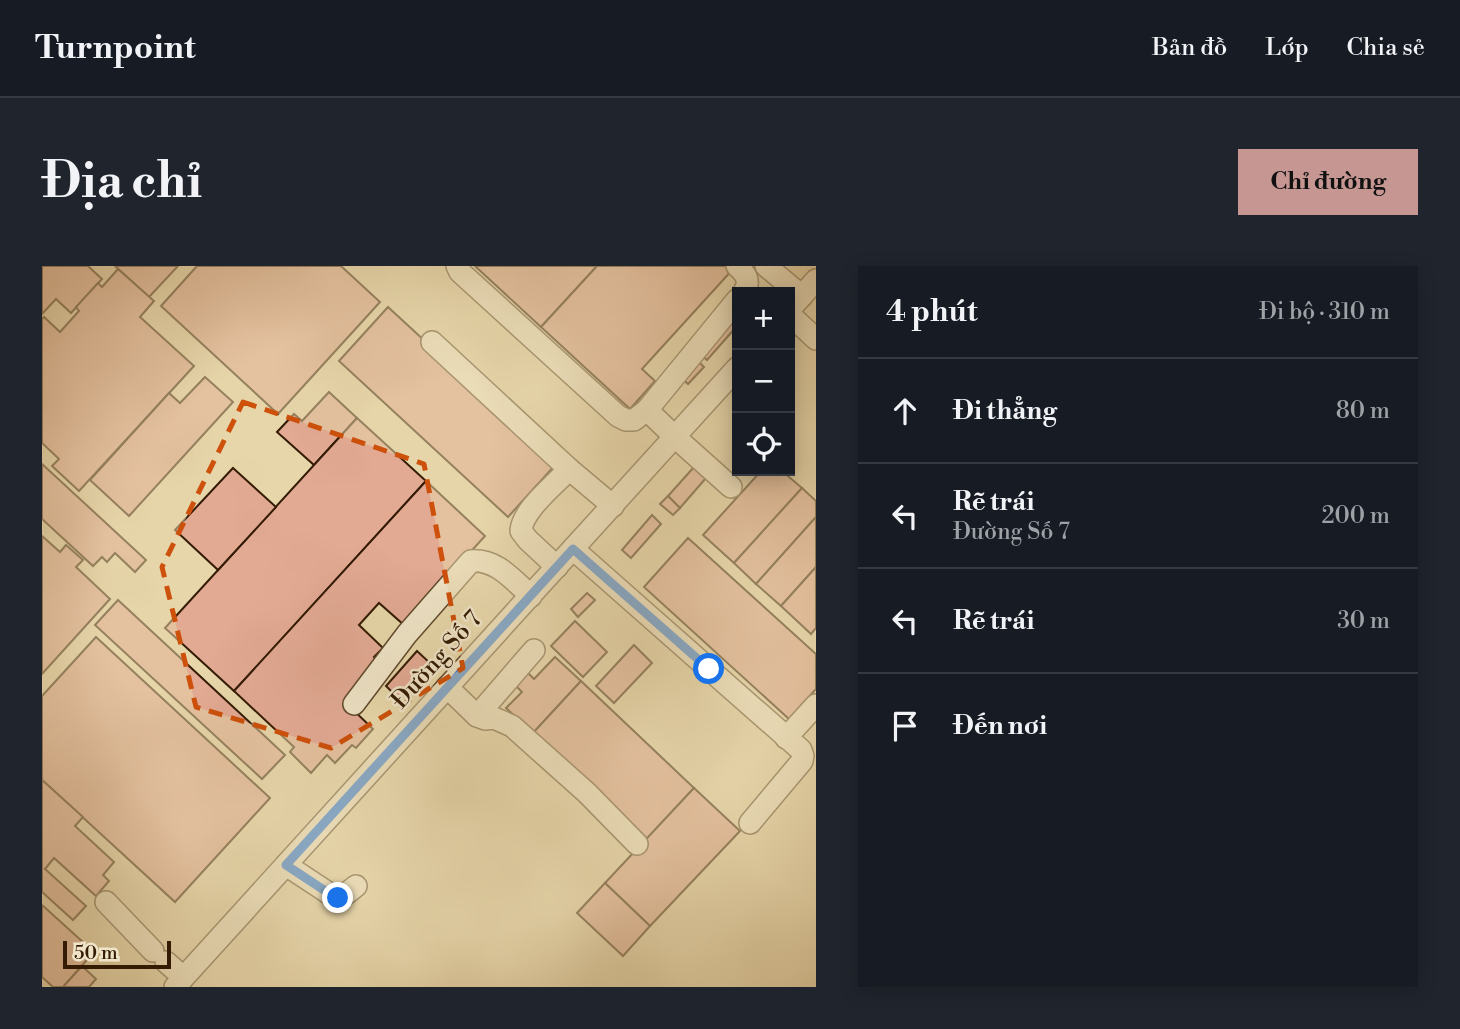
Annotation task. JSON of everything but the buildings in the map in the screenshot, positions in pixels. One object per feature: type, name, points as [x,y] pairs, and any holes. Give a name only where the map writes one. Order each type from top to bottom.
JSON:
[{"type":"street","points":[[457,266],[460,272],[618,416],[626,420],[634,420],[647,410],[732,306]]},
{"type":"street","points":[[737,266],[746,274],[746,287]]},
{"type":"street","points":[[766,266],[803,295]]},
{"type":"street","points":[[795,320],[816,339]]},
{"type":"street","points":[[432,342],[569,470],[612,506]]},
{"type":"street","name":"Đường Số 7","points":[[179,982],[732,374]]},
{"type":"street","points":[[647,410],[731,487]]},
{"type":"street","points":[[557,566],[528,540],[521,531],[522,523],[531,509],[569,470]]},
{"type":"street","points":[[573,549],[801,750],[802,761],[750,823]]},
{"type":"street","points":[[354,704],[407,634],[471,561],[482,560],[496,565],[531,596]]},
{"type":"street","points":[[477,716],[534,650]]},
{"type":"street","points":[[447,687],[477,716],[494,718],[512,726],[587,793],[636,844]]},
{"type":"street","points":[[786,738],[816,705]]},
{"type":"street","points":[[286,865],[338,898],[356,886]]},
{"type":"street","points":[[106,902],[160,957],[179,982]]},
{"type":"highlighted area","points":[[243,402],[424,464],[463,668],[331,748],[196,707],[162,567]]},
{"type":"route","points":[[338,898],[286,865],[573,549],[709,669]]}]
